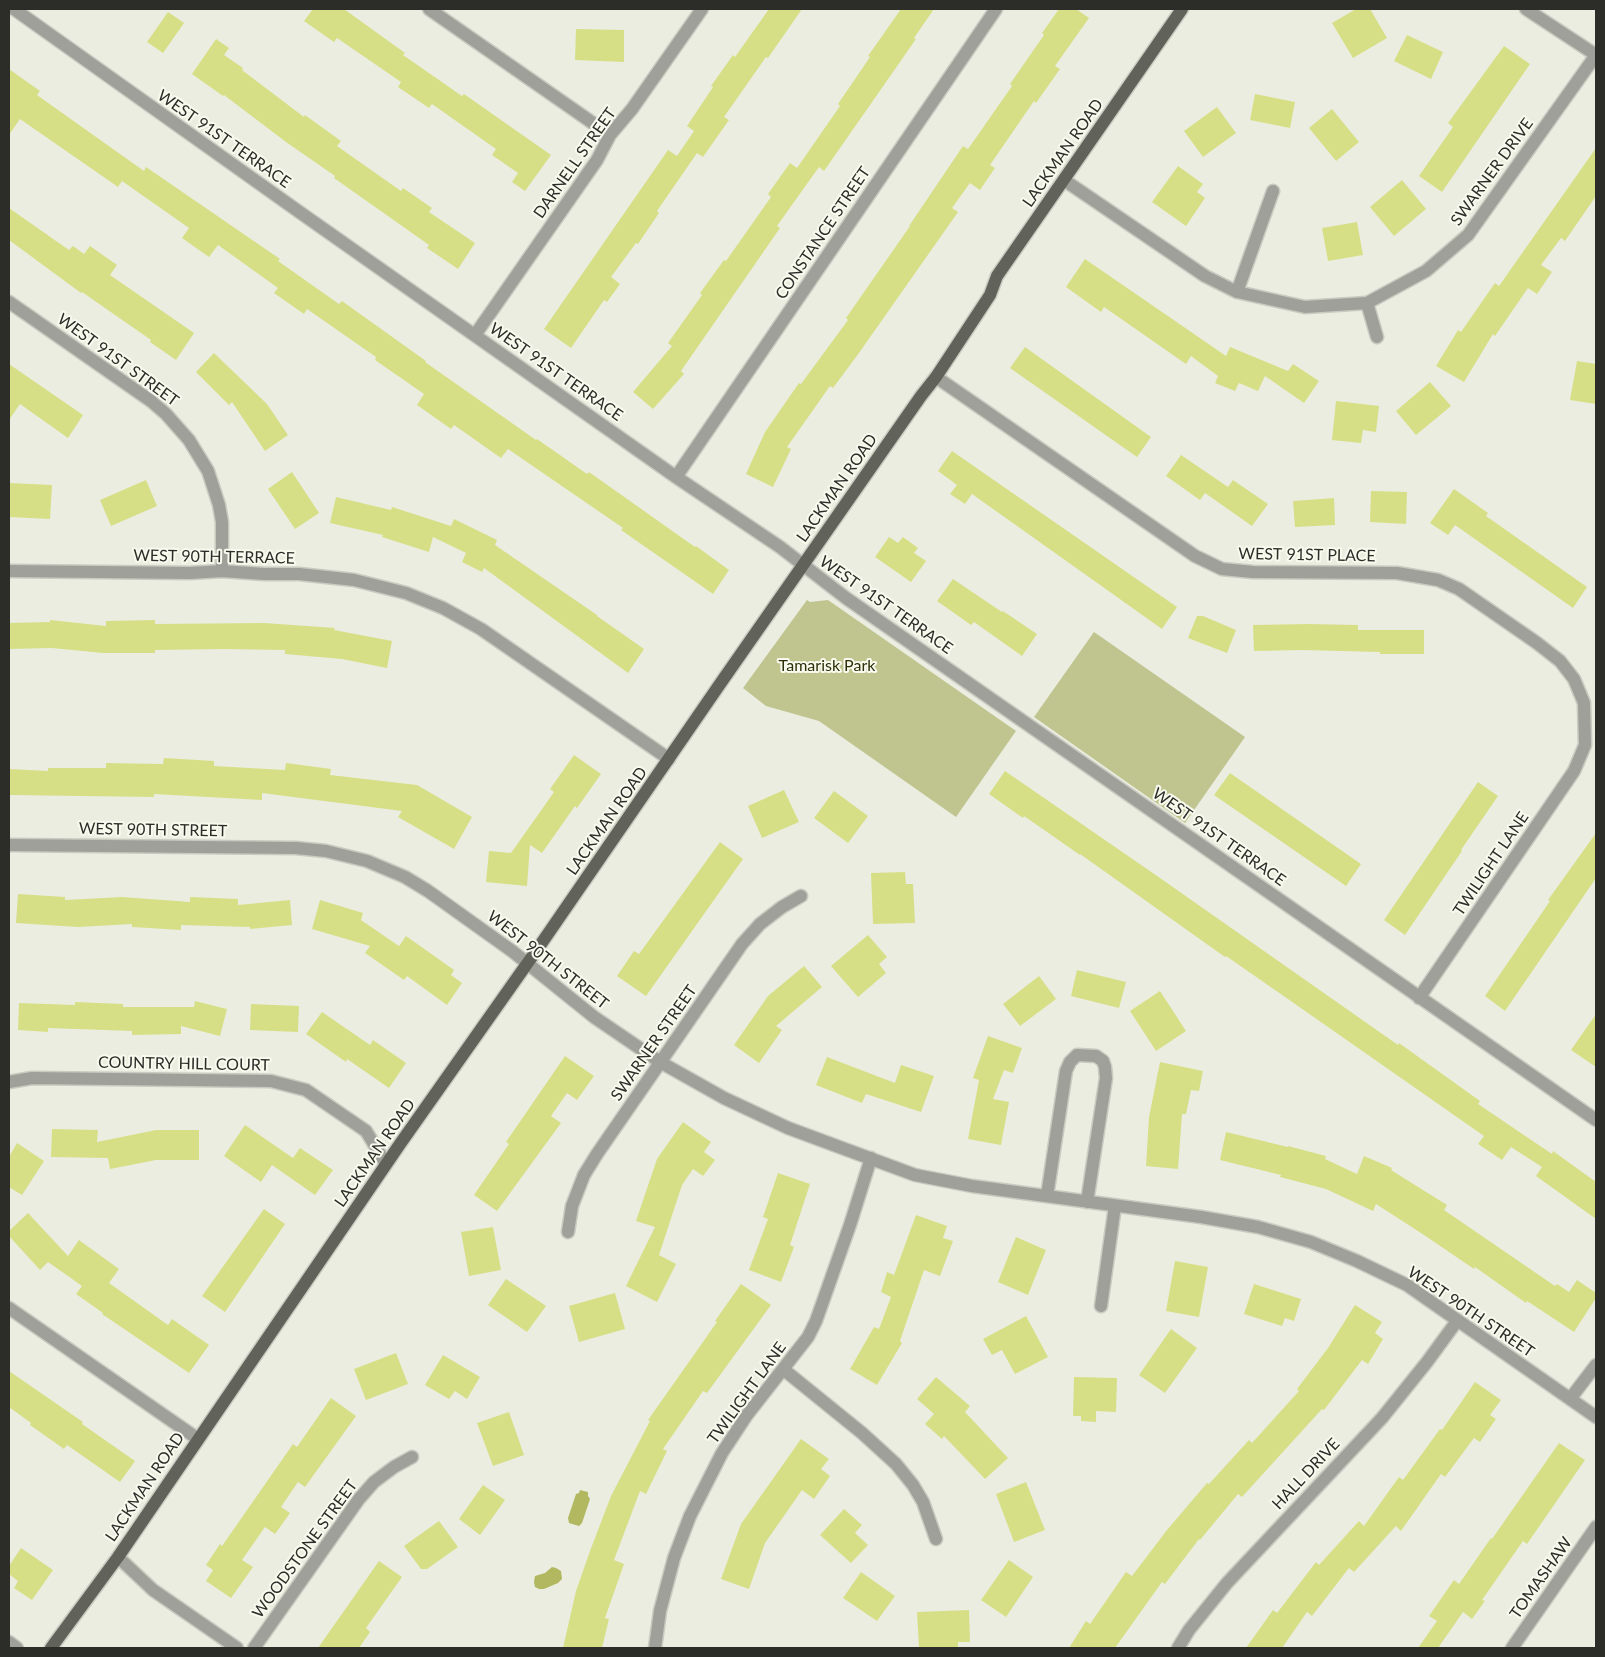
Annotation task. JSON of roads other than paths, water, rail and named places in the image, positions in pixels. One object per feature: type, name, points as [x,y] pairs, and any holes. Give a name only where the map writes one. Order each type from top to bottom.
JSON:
[{"type":"main road","name":"LACKMAN ROAD","points":[[52,1648],[118,1556],[386,1164],[936,377],[990,295],[997,276],[1182,9]]},
{"type":"street","name":"WEST 91ST TERRACE","points":[[14,9],[298,211],[780,547],[846,598],[1596,1120]]},
{"type":"street","points":[[429,9],[610,135]]},
{"type":"street","name":"DARNELL STREET","points":[[475,335],[597,160],[610,135],[632,109],[702,9]]},
{"type":"street","name":"CONSTANCE STREET","points":[[676,476],[996,9]]},
{"type":"street","points":[[1526,9],[1596,55]]},
{"type":"street","name":"SWARNER DRIVE","points":[[1064,180],[1205,276],[1237,292],[1305,307],[1367,303],[1426,271],[1468,235],[1596,55]]},
{"type":"street","points":[[1237,292],[1273,191]]},
{"type":"street","name":"WEST 91ST STREET","points":[[9,302],[151,401],[178,426],[208,471],[219,505],[222,522],[222,570]]},
{"type":"street","points":[[1367,303],[1377,337]]},
{"type":"street","name":"WEST 91ST PLACE","points":[[936,377],[1195,556],[1222,569],[1253,572],[1397,573],[1438,580],[1459,589],[1538,643],[1560,661],[1574,679],[1584,703],[1585,745]]},
{"type":"street","name":"WEST 90TH TERRACE","points":[[9,571],[190,573],[222,570],[264,574],[298,574],[354,580],[406,593],[436,605],[481,629],[669,759]]},
{"type":"street","name":"TWILIGHT LANE","points":[[1419,998],[1574,771],[1585,745]]},
{"type":"street","name":"WEST 90TH STREET","points":[[9,845],[296,848],[326,851],[367,861],[405,877],[444,902],[528,963],[594,1016],[660,1062],[724,1098],[788,1128],[916,1174],[972,1186],[1201,1217],[1248,1226],[1311,1242],[1407,1285],[1596,1416]]},
{"type":"street","name":"SWARNER STREET","points":[[568,1232],[572,1206],[584,1174],[660,1062],[742,944],[760,924],[800,896]]},
{"type":"street","points":[[1047,1196],[1066,1071],[1070,1062],[1077,1056],[1086,1054],[1096,1056],[1106,1067],[1106,1078],[1087,1202]]},
{"type":"street","name":"COUNTRY HILL COURT","points":[[9,1082],[32,1078],[271,1081],[306,1090],[366,1131],[386,1164]]},
{"type":"street","name":"TWILIGHT LANE","points":[[655,1648],[660,1612],[672,1567],[690,1516],[722,1453],[747,1415],[808,1337],[816,1321],[847,1234],[870,1158]]},
{"type":"street","points":[[1101,1306],[1115,1206]]},
{"type":"street","points":[[9,1308],[198,1439]]},
{"type":"street","name":"HALL DRIVE","points":[[1178,1648],[1227,1583],[1382,1418],[1457,1320]]},
{"type":"street","points":[[1570,1399],[1596,1365]]},
{"type":"street","points":[[783,1369],[862,1433],[896,1464],[913,1485],[923,1502],[936,1539]]},
{"type":"street","name":"WOODSTONE STREET","points":[[254,1648],[359,1499],[374,1482],[394,1467],[412,1457]]},
{"type":"street","name":"TOMASHAW","points":[[1512,1648],[1596,1527]]},
{"type":"street","points":[[118,1556],[153,1590],[237,1648]]},
{"type":"street","points":[[9,1642],[17,1648]]},
{"type":"park label","name":"Tamarisk Park","points":[[827,666]]}]
